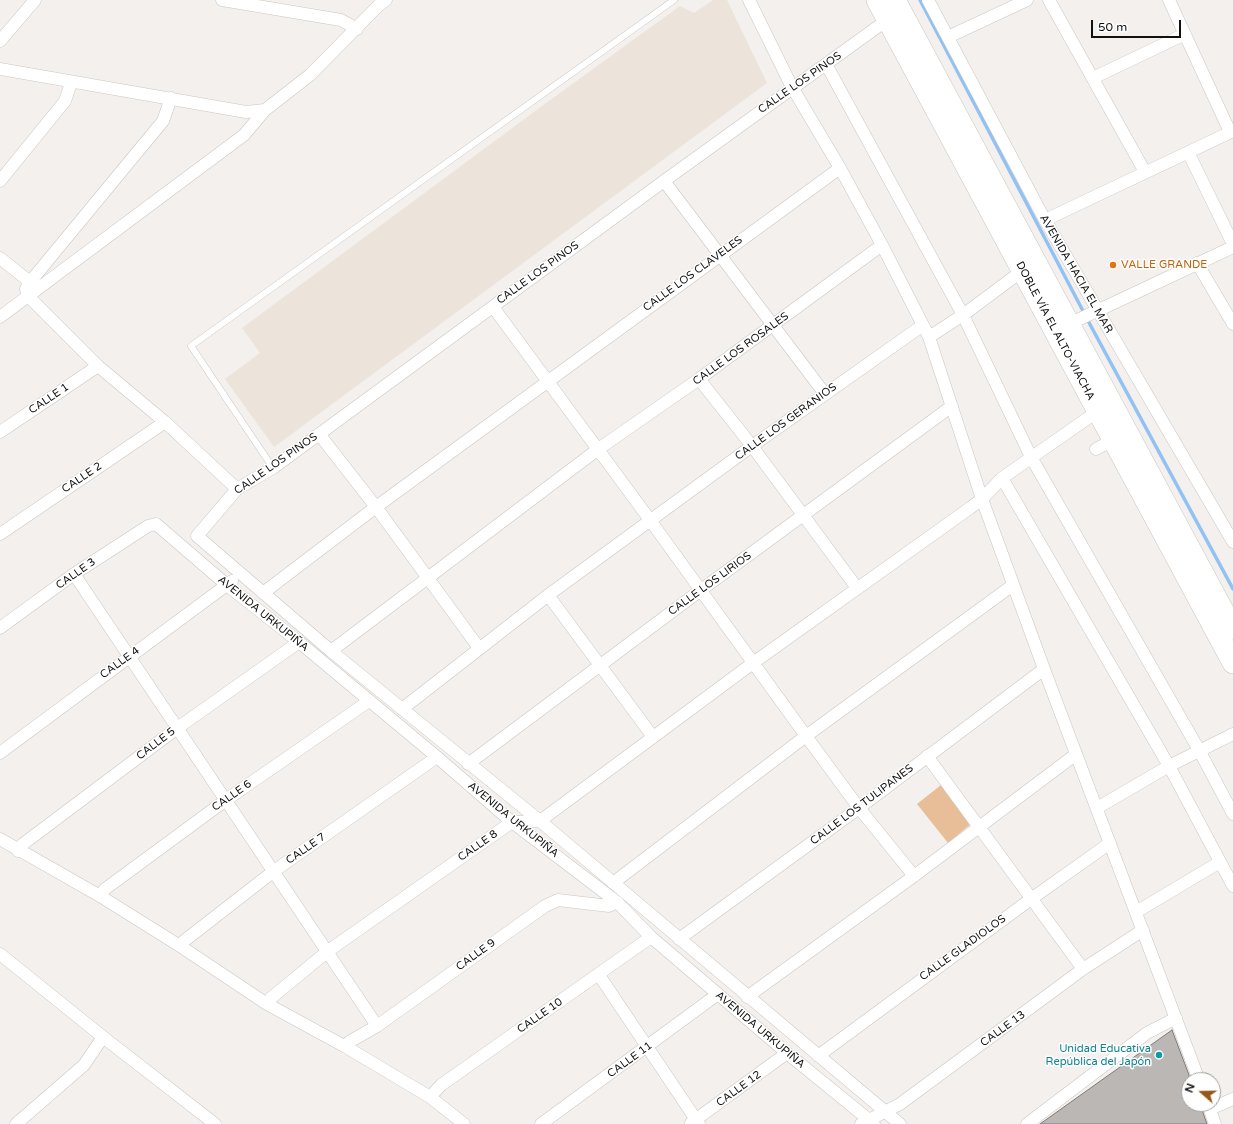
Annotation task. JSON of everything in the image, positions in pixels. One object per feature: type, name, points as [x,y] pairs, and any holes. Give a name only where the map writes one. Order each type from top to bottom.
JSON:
[{"type":"highway","name":"DOBLE VÍA EL ALTO-VIACHA","points":[[877,0],[1098,411],[1105,444],[1233,663]]},
{"type":"highway","name":"DOBLE VÍA EL ALTO-VIACHA","points":[[895,0],[1072,323],[1233,629]]},
{"type":"street","points":[[0,41],[35,0]]},
{"type":"street","points":[[222,0],[341,20],[357,29]]},
{"type":"street","points":[[0,317],[244,134],[265,110],[310,75],[379,5],[386,0]]},
{"type":"street","points":[[749,0],[792,88],[840,168],[882,245],[929,337],[982,499],[1013,585],[1075,755],[1098,808],[1142,930],[1196,1072]]},
{"type":"street","name":"AVENIDA HACIA EL MAR","points":[[928,0],[1045,220],[1092,313],[1233,542]]},
{"type":"street","points":[[948,37],[1027,0]]},
{"type":"street","points":[[1050,0],[1145,172]]},
{"type":"street","points":[[1045,220],[1232,131],[1169,0]]},
{"type":"street","name":"CALLE LOS PINOS","points":[[240,573],[197,536],[237,489],[273,468],[664,181],[887,20]]},
{"type":"street","points":[[1093,78],[1185,34]]},
{"type":"street","points":[[826,64],[963,315],[1031,457],[1199,750],[1233,814]]},
{"type":"street","points":[[0,69],[71,83],[171,98],[246,112],[265,110]]},
{"type":"street","points":[[0,181],[65,101],[71,83]]},
{"type":"street","points":[[171,98],[162,121],[30,282],[26,289],[28,296],[98,366],[165,422],[237,489]]},
{"type":"street","points":[[1072,323],[1233,245],[1188,152]]},
{"type":"street","name":"CALLE LOS CLAVELES","points":[[263,593],[376,507],[720,254],[840,168]]},
{"type":"street","points":[[664,181],[720,254],[772,326],[825,394]]},
{"type":"street","name":"CALLE LOS ROSALES","points":[[331,651],[597,450],[699,379],[882,245]]},
{"type":"street","points":[[0,258],[30,282]]},
{"type":"street","points":[[1197,263],[1233,324]]},
{"type":"street","points":[[929,337],[963,315],[1022,271]]},
{"type":"street","points":[[493,307],[859,808],[914,876]]},
{"type":"street","name":"CALLE LOS GERANIOS","points":[[402,709],[548,595],[752,446],[923,325]]},
{"type":"street","name":"CALLE 1","points":[[0,432],[98,366]]},
{"type":"street","points":[[699,379],[752,446],[857,588]]},
{"type":"street","name":"CALLE LOS LIRIOS","points":[[468,764],[701,590],[952,406]]},
{"type":"street","points":[[512,822],[540,821],[754,663],[982,499],[1002,478],[1098,411]]},
{"type":"street","name":"CALLE 2","points":[[0,534],[165,422]]},
{"type":"street","points":[[319,434],[376,507],[479,648]]},
{"type":"street","points":[[1002,478],[1169,766],[1233,886]]},
{"type":"street","name":"CALLE 3","points":[[0,628],[74,574],[148,526],[156,524]]},
{"type":"street","name":"AVENIDA URKUPIÑA","points":[[156,524],[228,586],[299,642],[437,757],[512,822],[617,902],[651,937],[868,1122]]},
{"type":"street","points":[[240,573],[331,651],[468,764],[540,821],[900,1124]]},
{"type":"street","name":"CALLE 4","points":[[0,753],[129,656],[228,586],[240,573]]},
{"type":"street","points":[[74,574],[176,729],[226,800],[377,1026]]},
{"type":"street","points":[[613,883],[806,736],[1013,585]]},
{"type":"street","points":[[548,595],[653,737]]},
{"type":"street","name":"CALLE 5","points":[[18,851],[23,844],[176,729],[299,642]]},
{"type":"street","name":"CALLE LOS TULIPANES","points":[[679,939],[859,808],[1044,669]]},
{"type":"street","name":"CALLE 6","points":[[100,896],[105,889],[226,800],[368,701]]},
{"type":"street","points":[[1098,808],[1169,766],[1233,734]]},
{"type":"street","points":[[747,996],[914,876],[1075,755]]},
{"type":"street","points":[[928,756],[980,826],[1031,899],[1084,969]]},
{"type":"street","name":"CALLE 7","points":[[180,946],[184,941],[274,871],[437,757]]},
{"type":"street","name":"CALLE 8","points":[[267,1004],[271,998],[328,951],[512,822]]},
{"type":"street","points":[[0,839],[18,851],[100,896],[180,946],[267,1004],[346,1047],[430,1097],[464,1124]]},
{"type":"street","name":"CALLE GLADIOLOS","points":[[818,1056],[1031,899],[1110,843]]},
{"type":"street","points":[[1136,912],[1220,862]]},
{"type":"street","name":"CALLE 9","points":[[346,1047],[349,1042],[377,1026],[545,906],[558,900],[609,906],[617,902]]},
{"type":"street","name":"CALLE 13","points":[[868,1122],[900,1104],[1084,969],[1142,930]]},
{"type":"street","name":"CALLE 10","points":[[430,1097],[441,1085],[651,937]]},
{"type":"street","points":[[0,954],[103,1037],[215,1124]]},
{"type":"street","points":[[599,975],[695,1122]]},
{"type":"street","name":"CALLE 11","points":[[541,1124],[647,1048],[718,994]]},
{"type":"street","points":[[1026,1124],[1147,1033],[1176,1018]]},
{"type":"street","points":[[16,1124],[84,1065],[103,1037]]},
{"type":"street","name":"CALLE 12","points":[[695,1122],[787,1053]]},
{"type":"street","points":[[1221,1102],[1233,1099]]},
{"type":"street","points":[[1211,1112],[1215,1124]]},
{"type":"lane","points":[[273,468],[192,346],[674,0]]},
{"type":"shaded area","points":[[713,0],[727,0],[767,83],[274,447],[225,379],[260,353],[242,328],[680,6],[694,13]]},
{"type":"shaded area","points":[[941,785],[972,823],[948,843],[917,804]]},
{"type":"building","name":"Unidad Educativa República del Japón","points":[[1172,1030],[1188,1072],[1181,1072],[1181,1112],[1203,1112],[1207,1124],[1040,1124]]},
{"type":"waterway","points":[[920,0],[1093,330],[1233,589]]},
{"type":"place","name":"VALLE GRANDE","points":[[1113,265]]},
{"type":"place","name":"Unidad Educativa República del Japón","points":[[1159,1055]]}]
